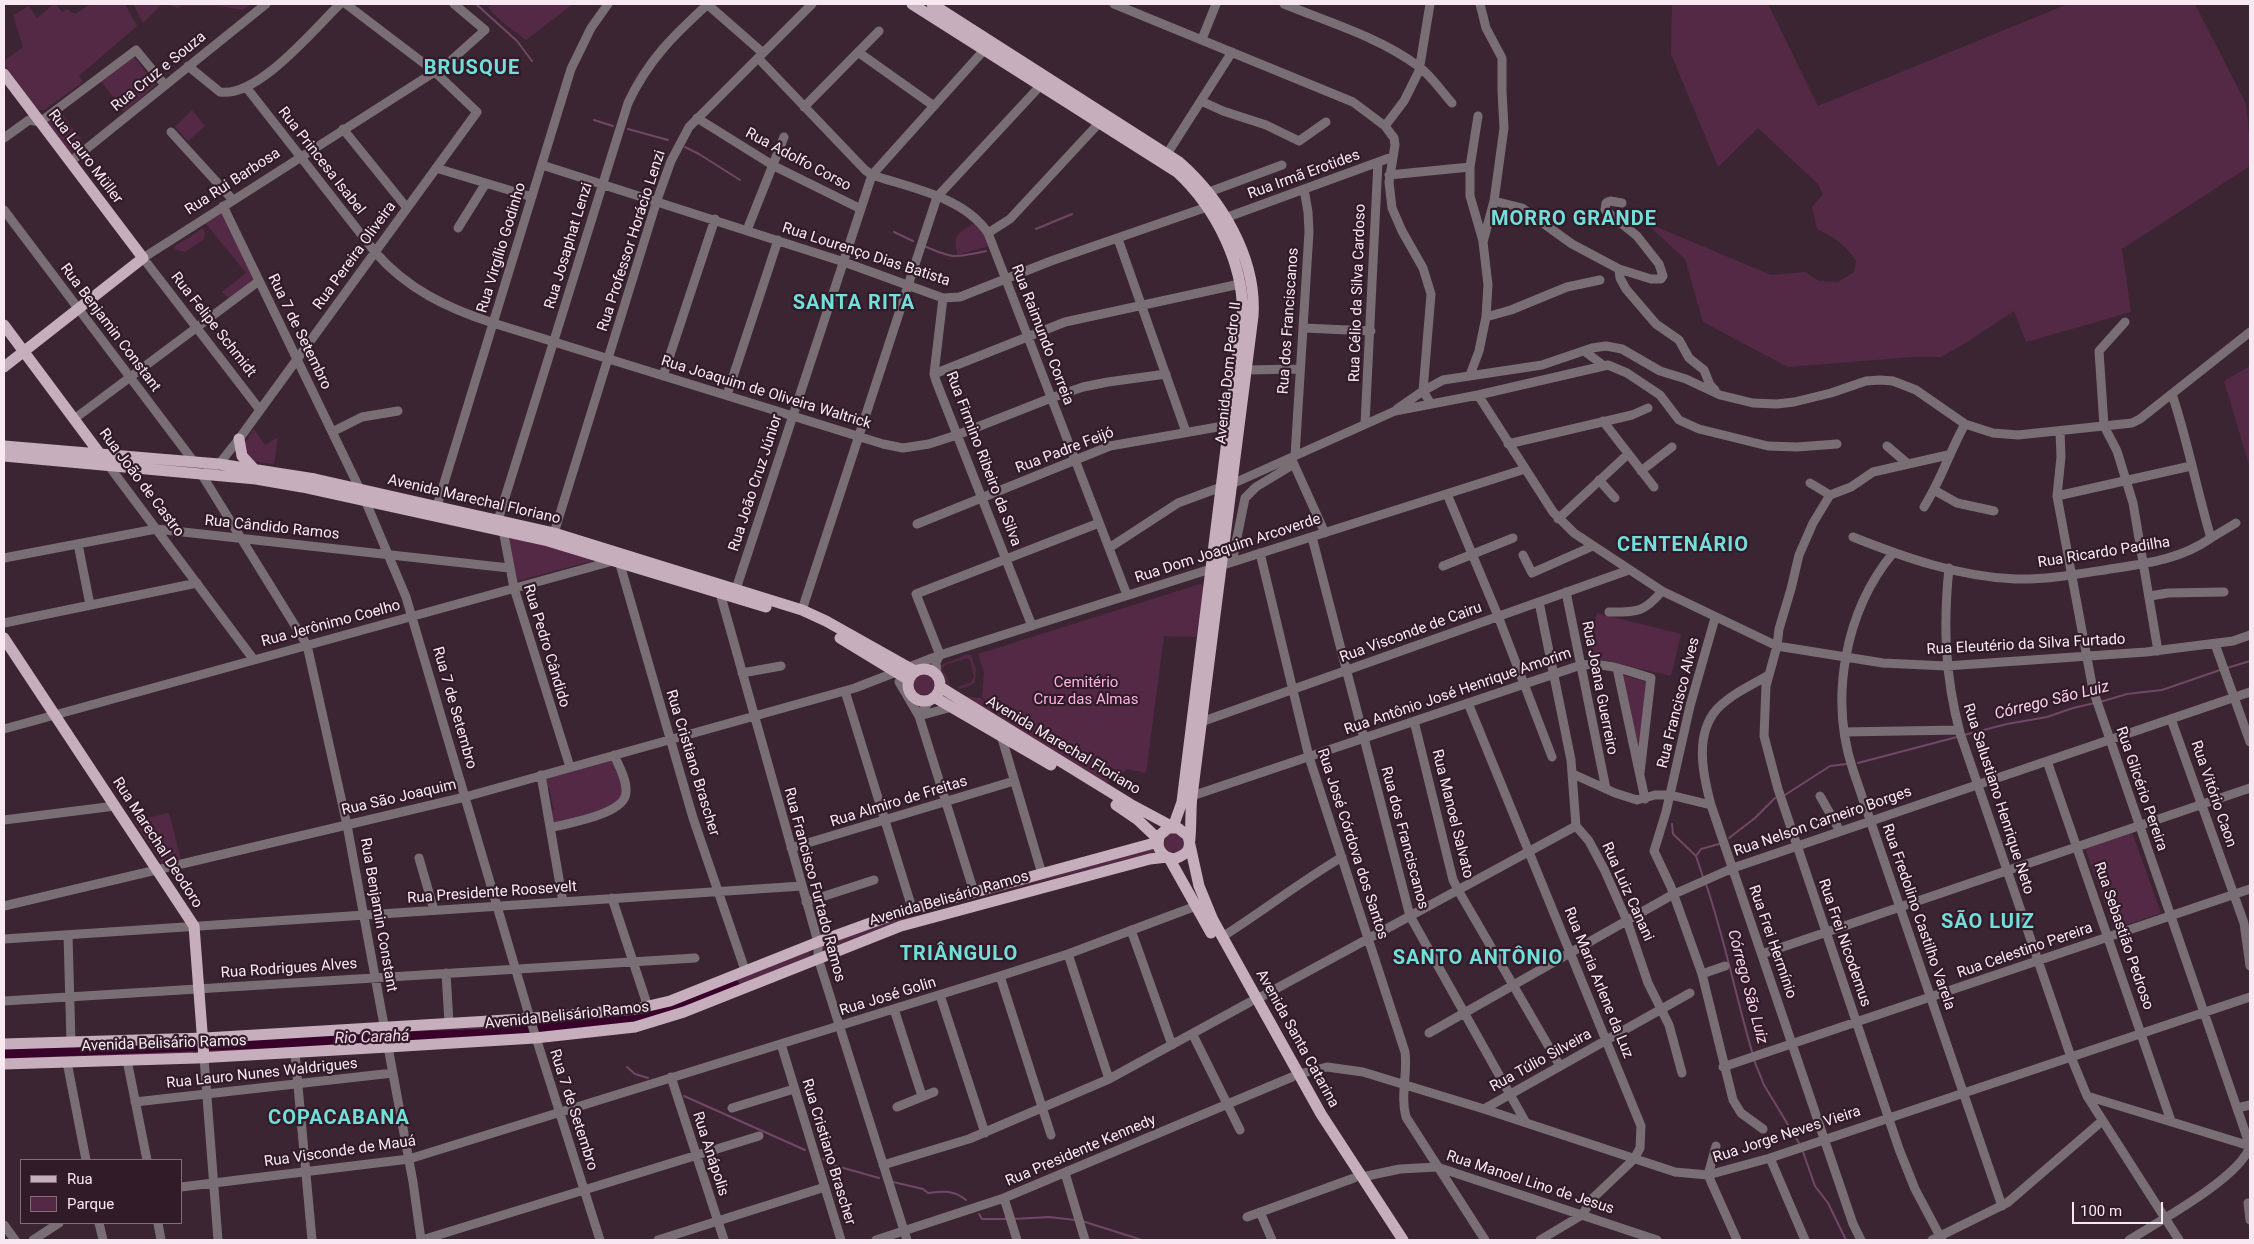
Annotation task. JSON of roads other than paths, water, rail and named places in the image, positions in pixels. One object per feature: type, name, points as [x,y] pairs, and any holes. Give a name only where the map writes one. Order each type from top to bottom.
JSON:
[{"type":"main road","name":"Avenida Dom Pedro II","points":[[912,4],[1177,172],[1207,207],[1226,244],[1240,284],[1242,315],[1229,425],[1221,565],[1201,722],[1187,799],[1173,827]]},
{"type":"main road","name":"Avenida Dom Pedro II","points":[[932,4],[1167,154],[1190,172],[1209,192],[1225,218],[1237,241],[1252,285],[1253,316],[1246,370],[1226,485]]},
{"type":"main road","name":"Rua Lauro Müller","points":[[4,74],[143,258]]},
{"type":"main road","name":"Rua Rui Barbosa","points":[[4,368],[143,258]]},
{"type":"main road","name":"Rua João de Castro","points":[[4,325],[109,466]]},
{"type":"main road","points":[[240,439],[242,456],[254,469]]},
{"type":"main road","name":"Avenida Marechal Floriano","points":[[4,446],[219,464],[254,469],[437,506],[720,592],[805,620],[909,675]]},
{"type":"main road","name":"Avenida Marechal Floriano","points":[[4,456],[277,482],[500,525],[554,533],[802,610],[826,621],[909,675]]},
{"type":"main road","name":"Avenida Dom Pedro II","points":[[1189,841],[1187,799],[1221,565]]},
{"type":"main road","name":"Rua Marechal Deodoro","points":[[4,638],[194,926],[204,1056]]},
{"type":"main road","points":[[928,669],[937,675],[934,695],[919,700],[914,697],[909,675],[928,669]]},
{"type":"main road","name":"Avenida Marechal Floriano","points":[[934,695],[1000,735],[1128,807],[1173,827]]},
{"type":"main road","name":"Avenida Marechal Floriano","points":[[934,695],[1128,807],[1158,840]]},
{"type":"main road","points":[[1145,813],[1157,816],[1170,816],[1187,799]]},
{"type":"main road","points":[[1173,827],[1186,832],[1189,841],[1184,855],[1174,859],[1168,858],[1160,851],[1158,840],[1164,831],[1173,827]]},
{"type":"main road","name":"Avenida Belisário Ramos","points":[[4,1044],[203,1040],[384,1030],[449,1023],[533,1029],[670,1001],[745,970],[912,908],[1042,874],[1158,840]]},
{"type":"main road","name":"Avenida Santa Catarina","points":[[1189,841],[1201,894],[1254,1001]]},
{"type":"main road","name":"Avenida Belisário Ramos","points":[[4,1064],[295,1053],[533,1029],[651,1023],[684,1012],[818,958],[920,920],[1150,860],[1168,858]]},
{"type":"main road","name":"Avenida Santa Catarina","points":[[1168,858],[1296,1075],[1324,1118],[1394,1240]]},
{"type":"main road","name":"Avenida Santa Catarina","points":[[1358,1178],[1404,1240]]},
{"type":"street","name":"Rua Cruz e Souza","points":[[70,162],[266,4]]},
{"type":"street","points":[[188,66],[220,92],[234,91],[246,87],[267,75],[340,4]]},
{"type":"street","points":[[346,4],[434,71]]},
{"type":"street","name":"Rua Rui Barbosa","points":[[143,258],[300,156],[447,64],[484,30],[454,4]]},
{"type":"street","name":"Rua Virgílio Godinho","points":[[437,506],[571,69],[591,28],[608,4]]},
{"type":"street","points":[[708,4],[760,55],[804,107],[872,175],[937,197],[974,216],[988,232],[1010,219],[1100,122]]},
{"type":"street","name":"Rua Josaphat Lenzi","points":[[500,525],[622,117],[643,74],[661,49],[708,4]]},
{"type":"street","name":"Rua Professor Horácio Lenzi","points":[[554,533],[658,200],[676,150],[696,118],[812,4]]},
{"type":"street","points":[[1114,4],[1353,102],[1385,126],[1394,138],[1395,146],[1389,178],[1390,197],[1396,218],[1424,268],[1431,294],[1423,391],[1431,404]]},
{"type":"street","points":[[1202,39],[1216,4]]},
{"type":"street","points":[[1284,4],[1371,40],[1419,67],[1452,102]]},
{"type":"street","points":[[1385,126],[1404,101],[1419,67],[1430,4]]},
{"type":"street","points":[[1480,4],[1486,28],[1500,51],[1503,66],[1504,128],[1494,201],[1483,242]]},
{"type":"street","points":[[804,107],[879,31]]},
{"type":"street","name":"Rua João Cruz Júnior","points":[[736,589],[872,175],[985,49]]},
{"type":"street","points":[[4,138],[29,120],[40,122],[136,50],[165,85]]},
{"type":"street","points":[[858,52],[934,106]]},
{"type":"street","points":[[1167,154],[1232,52]]},
{"type":"street","name":"Rua Pereira Oliveira","points":[[202,475],[219,464],[240,439],[477,112],[434,71]]},
{"type":"street","points":[[802,610],[937,197],[1041,85]]},
{"type":"street","name":"Rua Princesa Isabel","points":[[246,87],[375,252]]},
{"type":"street","points":[[1201,101],[1266,124],[1299,141],[1326,122]]},
{"type":"street","points":[[1470,376],[1479,351],[1486,317],[1488,286],[1483,242],[1472,204],[1470,167],[1478,116]]},
{"type":"street","name":"Rua Adolfo Corso","points":[[696,118],[774,166],[861,209]]},
{"type":"street","points":[[343,129],[407,208]]},
{"type":"street","points":[[171,132],[233,200]]},
{"type":"street","points":[[747,230],[784,137]]},
{"type":"street","name":"Rua Irmã Erotides","points":[[1225,218],[1392,157]]},
{"type":"street","name":"Rua Célio da Silva Cardoso","points":[[1365,424],[1378,162]]},
{"type":"street","name":"Rua Lourenço Dias Batista","points":[[542,164],[658,200],[844,262],[943,298],[960,297],[1058,258],[1207,207]]},
{"type":"street","points":[[1209,192],[1282,165]]},
{"type":"street","points":[[1376,182],[1389,178],[1470,167]]},
{"type":"street","points":[[436,168],[532,197]]},
{"type":"street","points":[[458,228],[486,183]]},
{"type":"street","name":"Rua dos Franciscanos","points":[[1304,189],[1309,232],[1293,459],[1325,532]]},
{"type":"street","points":[[1494,201],[1522,208],[1572,244],[1619,269],[1657,280],[1663,276],[1659,264],[1637,236],[1605,210],[1604,206],[1610,201],[1622,203]]},
{"type":"street","name":"Rua 7 de Setembro","points":[[223,206],[365,500],[412,616],[533,1029],[600,1240]]},
{"type":"street","name":"Rua Benjamin Constant","points":[[4,210],[194,462]]},
{"type":"street","points":[[663,376],[715,220]]},
{"type":"street","name":"Rua Raimundo Correia","points":[[988,232],[1127,595]]},
{"type":"street","points":[[1118,239],[1186,432]]},
{"type":"street","points":[[728,396],[778,240]]},
{"type":"street","name":"Rua Joaquim de Oliveira Waltrick","points":[[375,252],[401,278],[443,305],[493,323],[608,359],[883,444],[902,448],[923,445],[957,435],[1051,398],[1096,384],[1166,374]]},
{"type":"street","name":"Rua Felipe Schmidt","points":[[143,258],[260,410]]},
{"type":"street","points":[[1619,269],[1620,278],[1626,289],[1656,324],[1679,340],[1689,358],[1704,370],[1710,385],[1720,395]]},
{"type":"street","points":[[1486,317],[1511,310],[1567,287],[1600,280]]},
{"type":"street","points":[[74,419],[259,281]]},
{"type":"street","points":[[934,374],[1078,318],[1240,284]]},
{"type":"street","name":"Rua Firmino Ribeiro da Silva","points":[[943,298],[934,374],[1032,626]]},
{"type":"street","points":[[2125,322],[2099,351],[2104,426],[2118,451],[2128,482],[2150,596],[2158,651]]},
{"type":"street","points":[[1303,328],[1371,331]]},
{"type":"street","points":[[1109,548],[1178,503],[1293,459],[1395,411],[1423,391],[1444,380],[1542,365],[1606,346],[1622,350],[1660,371],[1686,379],[1720,395],[1752,403],[1777,404],[1815,398],[1866,380],[1892,381],[1916,390],[1965,424],[2006,435],[2125,424],[2140,419],[2250,332]]},
{"type":"street","points":[[1584,351],[1604,365],[1621,370],[1660,395],[1679,420],[1699,429],[1768,446],[1797,447],[1838,444]]},
{"type":"street","points":[[1395,411],[1478,395],[1604,365]]},
{"type":"street","points":[[1246,370],[1300,369]]},
{"type":"street","points":[[2172,394],[2184,431],[2191,466],[2211,538]]},
{"type":"street","name":"Rua Eleutério da Silva Furtado","points":[[1478,395],[1558,519],[1593,546],[1662,591],[1777,646],[1892,663],[1946,666],[2158,651],[2215,644],[2250,635]]},
{"type":"street","points":[[1508,444],[1632,414],[1648,408]]},
{"type":"street","points":[[332,432],[362,417],[398,412]]},
{"type":"street","points":[[1603,421],[1654,487]]},
{"type":"street","points":[[1924,507],[1934,490],[1948,455],[1965,424]]},
{"type":"street","name":"Rua Padre Feijó","points":[[917,524],[1117,444],[1229,425]]},
{"type":"street","name":"Rua Glicério Pereira","points":[[2060,431],[2061,457],[2058,496],[2071,575],[2095,697],[2250,1146]]},
{"type":"street","points":[[1887,446],[1908,464]]},
{"type":"street","points":[[1641,471],[1672,447]]},
{"type":"street","points":[[1558,519],[1628,454]]},
{"type":"street","points":[[1810,484],[1830,495],[1851,487],[1877,471],[1948,455]]},
{"type":"street","points":[[1221,565],[1245,498],[1256,487],[1293,459]]},
{"type":"street","name":"Rua João de Castro","points":[[109,466],[254,660]]},
{"type":"street","points":[[2058,496],[2128,482],[2191,466]]},
{"type":"street","name":"Rua Dom Joaquim Arcoverde","points":[[909,675],[940,655],[1525,469]]},
{"type":"street","name":"Rua Benjamin Constant","points":[[202,475],[308,645],[348,825],[422,1240]]},
{"type":"street","points":[[1599,480],[1615,498]]},
{"type":"street","points":[[1934,490],[1957,503],[1994,512]]},
{"type":"street","points":[[1447,494],[1498,616],[1552,757]]},
{"type":"street","name":"Rua Frei Nicodemus","points":[[1830,495],[1813,523],[1801,550],[1779,629],[1777,646],[1769,675],[1763,722],[1766,750],[1888,1117],[1910,1177],[1938,1239]]},
{"type":"street","points":[[937,675],[936,662],[940,655],[916,594],[1099,523]]},
{"type":"street","name":"Rua Ricardo Padilha","points":[[1853,537],[1893,553],[1949,568],[2014,579],[2071,575],[2144,564],[2190,551],[2236,523]]},
{"type":"street","name":"Rua Pedro Cândido","points":[[500,525],[514,588],[570,768]]},
{"type":"street","name":"Rua Cândido Ramos","points":[[4,558],[156,529],[509,568]]},
{"type":"street","name":"Rua dos Franciscanos","points":[[1312,537],[1410,916],[1526,1123]]},
{"type":"street","points":[[1443,566],[1513,538]]},
{"type":"street","points":[[78,544],[90,605]]},
{"type":"street","points":[[1524,556],[1532,573],[1593,546]]},
{"type":"street","name":"Rua José Córdova dos Santos","points":[[1260,553],[1309,757],[1405,1052],[1406,1069],[1403,1107],[1406,1117],[1485,1240]]},
{"type":"street","name":"Rua Fredolino Castilho Varela","points":[[1893,553],[1876,576],[1863,600],[1852,630],[1843,684],[1844,732],[1849,758],[2002,1206]]},
{"type":"street","name":"Rua Jerônimo Coelho","points":[[4,729],[617,561]]},
{"type":"street","name":"Rua Cristiano Brascher","points":[[617,561],[693,818],[745,970]]},
{"type":"street","name":"Rua Salustiano Henrique Neto","points":[[1949,568],[1945,623],[1946,666],[1960,734],[2071,1057],[2087,1096],[2179,1240]]},
{"type":"street","name":"Rua Visconde de Cairu","points":[[1201,722],[1629,570]]},
{"type":"street","points":[[4,623],[197,583]]},
{"type":"street","points":[[1609,612],[1643,610],[1653,603],[1662,591]]},
{"type":"street","name":"Rua Francisco Furtado Ramos","points":[[720,592],[818,942],[818,958],[906,1236]]},
{"type":"street","name":"Rua Joana Guerreiro","points":[[1566,592],[1606,789]]},
{"type":"street","points":[[2150,596],[2168,593],[2224,592]]},
{"type":"street","points":[[884,1165],[985,1133],[1109,1079],[1576,826],[1573,774],[1539,602]]},
{"type":"street","name":"Rua Francisco Alves","points":[[1715,618],[1687,717],[1670,795],[1654,847],[1656,856],[1668,878],[1672,895],[1702,974],[1723,1067],[1737,1108],[1746,1118],[1763,1129]]},
{"type":"street","points":[[2215,644],[2250,742]]},
{"type":"street","name":"Rua Antônio José Henrique Amorim","points":[[1187,799],[1581,665],[1596,664],[1618,668],[1651,678],[1640,773]]},
{"type":"street","points":[[742,673],[781,666]]},
{"type":"street","points":[[1618,668],[1645,798]]},
{"type":"street","points":[[909,675],[910,700],[920,716],[974,892]]},
{"type":"street","name":"Rua São Joaquim","points":[[4,906],[465,797],[850,689],[909,675]]},
{"type":"street","name":"Rua Frei Hermínio","points":[[1769,675],[1718,708],[1709,722],[1702,747],[1705,780],[1711,805],[1824,1139],[1853,1224],[1861,1240]]},
{"type":"street","points":[[850,689],[885,820],[912,908]]},
{"type":"street","name":"Rua Nelson Carneiro Borges","points":[[1429,1033],[1672,895],[1733,868],[2250,692]]},
{"type":"street","points":[[920,716],[934,695]]},
{"type":"street","name":"Rua Maria Arlene da Luz","points":[[1468,703],[1641,1126],[1640,1148],[1634,1159]]},
{"type":"street","points":[[920,716],[952,707]]},
{"type":"street","name":"Rua Vitório Caon","points":[[2172,718],[2245,928],[2250,966]]},
{"type":"street","name":"Rua Manoel Salvato","points":[[1414,721],[1458,890],[1560,1066]]},
{"type":"street","points":[[1844,732],[1960,734]]},
{"type":"street","points":[[1000,735],[1042,874]]},
{"type":"street","points":[[550,828],[608,812],[624,800],[626,789],[614,755]]},
{"type":"street","name":"Rua Sebastião Pedroso","points":[[2047,761],[2171,1122]]},
{"type":"street","points":[[1573,774],[1637,800],[1654,795],[1670,795],[1711,805]]},
{"type":"street","points":[[542,775],[563,902]]},
{"type":"street","name":"Rua Almiro de Freitas","points":[[791,848],[1014,782]]},
{"type":"street","points":[[1762,954],[2250,788]]},
{"type":"street","points":[[1820,796],[1840,831]]},
{"type":"street","points":[[4,820],[115,806]]},
{"type":"street","name":"Rua Luiz Canani","points":[[1576,826],[1597,854],[1627,921],[1648,983],[1662,1009],[1670,1030],[1682,1073]]},
{"type":"street","points":[[1222,937],[1263,911],[1304,880],[1342,857]]},
{"type":"street","points":[[419,858],[434,910]]},
{"type":"street","points":[[806,902],[874,880]]},
{"type":"street","name":"Rua Presidente Roosevelt","points":[[4,939],[802,886]]},
{"type":"street","name":"Rua Celestino Pereira","points":[[1723,1067],[2250,889]]},
{"type":"street","points":[[612,898],[648,1007]]},
{"type":"street","name":"Rua José Golin","points":[[671,1077],[1068,954],[1196,906]]},
{"type":"street","points":[[1131,930],[1172,1045]]},
{"type":"street","points":[[68,935],[71,1042]]},
{"type":"street","points":[[1068,954],[1109,1079]]},
{"type":"street","name":"Rua Rodrigues Alves","points":[[4,1001],[695,958]]},
{"type":"street","points":[[1702,974],[1725,966]]},
{"type":"street","points":[[446,973],[449,1023]]},
{"type":"street","points":[[1000,976],[1052,1135]]},
{"type":"street","name":"Rua Túlio Silveira","points":[[1484,1109],[1690,993]]},
{"type":"street","points":[[940,995],[985,1133]]},
{"type":"street","name":"Rua Jorge Neves Vieira","points":[[1296,1075],[1316,1069],[1338,1068],[1404,1084],[1675,1172],[1708,1175],[1770,1158],[2250,997]]},
{"type":"street","points":[[894,1009],[922,1096]]},
{"type":"street","points":[[1193,1035],[1240,1130]]},
{"type":"street","name":"Rua Cristiano Brascher","points":[[781,1044],[841,1240]]},
{"type":"street","points":[[295,1053],[312,1240]]},
{"type":"street","name":"Rua Marechal Deodoro","points":[[204,1056],[218,1240]]},
{"type":"street","points":[[127,1060],[147,1159]]},
{"type":"street","points":[[67,1062],[86,1159]]},
{"type":"street","name":"Rua Lauro Nunes Waldrigues","points":[[135,1102],[392,1073]]},
{"type":"street","name":"Rua Presidente Kennedy","points":[[876,1240],[906,1236],[1004,1198],[1296,1075]]},
{"type":"street","name":"Rua Visconde de Mauá","points":[[182,1187],[409,1159],[671,1077]]},
{"type":"street","name":"Rua Anápolis","points":[[671,1077],[724,1240]]},
{"type":"street","points":[[732,1108],[794,1089]]},
{"type":"street","points":[[897,1107],[934,1092]]},
{"type":"street","points":[[2087,1096],[2250,1146],[2248,1155],[2239,1165],[2215,1184],[2129,1240]]},
{"type":"street","points":[[2237,1108],[2250,1105]]},
{"type":"street","points":[[1938,1239],[2002,1206],[2102,1120]]},
{"type":"street","points":[[422,1240],[759,1136]]},
{"type":"street","points":[[1716,1146],[1708,1175],[1737,1240]]},
{"type":"street","points":[[1770,1158],[1805,1240]]},
{"type":"street","points":[[1540,1240],[1582,1215],[1593,1198],[1634,1159]]},
{"type":"street","name":"Rua Manoel Lino de Jesus","points":[[1247,1217],[1358,1178],[1400,1168],[1437,1166],[1657,1240]]},
{"type":"street","points":[[1065,1173],[1085,1240]]},
{"type":"street","points":[[658,1240],[825,1187]]},
{"type":"street","points":[[1004,1198],[1017,1240]]},
{"type":"street","points":[[2250,1203],[2248,1203],[2250,1220]]},
{"type":"street","points":[[1260,1212],[1272,1240]]},
{"type":"street","points":[[33,1240],[57,1224]]},
{"type":"street","points":[[99,1224],[103,1240]]},
{"type":"street","points":[[158,1224],[161,1240]]},
{"type":"street","points":[[4,1225],[15,1240]]},
{"type":"waterway","points":[[476,4],[517,41],[532,61]]},
{"type":"waterway","points":[[594,120],[613,126]]},
{"type":"waterway","points":[[628,129],[668,140]]},
{"type":"waterway","points":[[685,147],[740,180]]},
{"type":"waterway","points":[[1036,229],[1072,214]]},
{"type":"waterway","points":[[894,232],[913,241]]},
{"type":"waterway","points":[[924,246],[954,256],[986,251]]},
{"type":"waterway","name":"Córrego São Luiz","points":[[2227,668],[2250,661]]},
{"type":"waterway","name":"Córrego São Luiz","points":[[2100,702],[2127,694],[2162,690],[2220,670]]},
{"type":"waterway","name":"Córrego São Luiz","points":[[1964,735],[2007,724],[2047,717],[2095,703]]},
{"type":"waterway","name":"Córrego São Luiz","points":[[1858,763],[1957,737]]},
{"type":"waterway","name":"Córrego São Luiz","points":[[1785,795],[1830,766],[1847,764]]},
{"type":"waterway","name":"Córrego São Luiz","points":[[1729,838],[1755,818],[1775,798]]},
{"type":"waterway","points":[[1672,824],[1673,834],[1696,856],[1703,877]]},
{"type":"waterway","name":"Córrego São Luiz","points":[[1696,856],[1701,849],[1719,844]]},
{"type":"waterway","name":"Córrego São Luiz","points":[[1706,884],[1753,1055]]},
{"type":"waterway","name":"Rio Carahá","points":[[4,1053],[494,1034],[654,1014],[734,985]]},
{"type":"waterway","name":"Córrego São Luiz","points":[[1754,1060],[1764,1085],[1799,1143]]},
{"type":"waterway","points":[[627,1067],[635,1074],[648,1078]]},
{"type":"waterway","points":[[684,1096],[805,1150]]},
{"type":"waterway","name":"Córrego São Luiz","points":[[1803,1152],[1815,1186],[1828,1203],[1846,1240]]},
{"type":"waterway","points":[[823,1159],[833,1165],[879,1178]]},
{"type":"waterway","points":[[893,1182],[923,1189],[928,1193],[953,1193],[966,1200]]},
{"type":"waterway","points":[[979,1214],[982,1219],[1008,1219]]},
{"type":"waterway","points":[[1013,1219],[1049,1217],[1075,1220]]},
{"type":"waterway","points":[[1082,1221],[1142,1240]]},
{"type":"district","name":"BRUSQUE","points":[[472,69]]},
{"type":"district","name":"MORRO GRANDE","points":[[1574,220]]},
{"type":"district","name":"SANTA RITA","points":[[854,304]]},
{"type":"district","name":"CENTENÁRIO","points":[[1683,546]]},
{"type":"district","name":"SÃO LUIZ","points":[[1988,923]]},
{"type":"district","name":"TRIÂNGULO","points":[[959,955]]},
{"type":"district","name":"SANTO ANTÔNIO","points":[[1478,959]]},
{"type":"district","name":"COPACABANA","points":[[339,1119]]},
{"type":"park label","name":"Cemitério Cruz das Almas","points":[[1086,692]]}]
